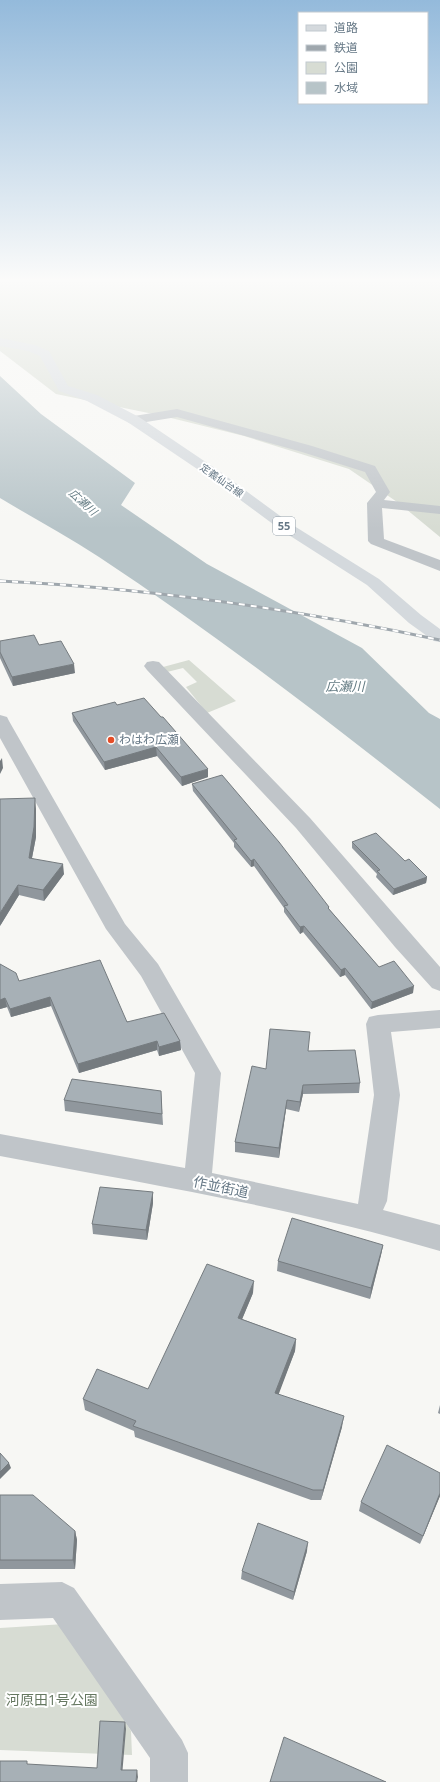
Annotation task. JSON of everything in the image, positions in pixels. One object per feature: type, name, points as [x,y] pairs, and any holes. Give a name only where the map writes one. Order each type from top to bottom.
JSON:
[{"type":"main road","name":"定義仙台線","points":[[49,363],[63,388],[92,398],[134,420],[217,476],[286,527],[373,582],[415,619],[440,638]]},
{"type":"street","points":[[134,420],[177,413],[307,449],[370,469],[383,492],[374,503],[376,541],[440,566]]},
{"type":"street","points":[[374,503],[440,510]]},
{"type":"street","points":[[153,666],[303,823],[440,982]]},
{"type":"street","points":[[0,721],[117,930],[150,970],[208,1073],[197,1182]]},
{"type":"street","points":[[365,1218],[373,1201],[387,1095],[378,1024],[440,1019]]},
{"type":"street","name":"作並街道","points":[[0,1145],[197,1182],[365,1218],[440,1238]]},
{"type":"street","points":[[0,1602],[62,1600],[169,1753],[169,1782]]},
{"type":"green space","points":[[16,363],[440,363],[440,537],[400,504],[349,469],[244,436],[163,416],[56,394]]},
{"type":"green space","points":[[189,660],[236,701],[207,713],[186,687],[197,682],[183,668],[167,672],[163,667]]},
{"type":"green space","name":"河原田1号公園","points":[[65,1624],[131,1731],[132,1755],[0,1750],[0,1628]]},
{"type":"water","name":"広瀬川","points":[[0,376],[41,414],[135,483],[121,505],[207,564],[362,648],[429,713],[440,719],[440,809],[314,712],[186,617],[87,549],[0,498]]},
{"type":"building","points":[[34,635],[39,645],[61,641],[74,664],[12,677],[0,652],[0,641]]},
{"type":"building","points":[[144,698],[161,717],[163,717],[208,769],[181,777],[156,747],[104,762],[72,713],[115,702],[117,705]]},
{"type":"building","points":[[222,775],[279,842],[329,907],[328,908],[379,967],[394,961],[414,986],[372,1002],[345,968],[341,970],[304,926],[300,927],[284,906],[288,905],[254,859],[251,861],[234,840],[237,839],[192,784]]},
{"type":"building","points":[[35,798],[34,827],[29,858],[63,864],[43,890],[18,885],[0,913],[0,799]]},
{"type":"building","points":[[376,833],[405,861],[409,859],[427,877],[394,889],[377,871],[380,870],[352,842]]},
{"type":"building","points":[[100,960],[127,1022],[164,1013],[180,1041],[159,1047],[157,1041],[78,1064],[50,997],[10,1009],[5,998],[0,1000],[0,964],[16,973],[19,981]]},
{"type":"building","points":[[270,1029],[310,1032],[308,1051],[355,1050],[360,1083],[303,1085],[300,1102],[287,1100],[279,1148],[235,1142],[252,1066],[266,1069]]},
{"type":"building","points":[[72,1079],[161,1091],[162,1114],[64,1100]]},
{"type":"building","points":[[100,1187],[153,1192],[146,1230],[92,1224]]},
{"type":"building","points":[[292,1218],[383,1245],[371,1288],[278,1261]]},
{"type":"building","points":[[207,1264],[254,1281],[238,1318],[296,1339],[275,1393],[344,1416],[323,1490],[313,1490],[133,1426],[136,1421],[83,1399],[97,1369],[148,1389]]},
{"type":"building","points":[[387,1445],[440,1473],[440,1493],[423,1536],[361,1502]]},
{"type":"building","points":[[0,1453],[9,1463],[0,1472]]},
{"type":"building","points":[[0,1495],[33,1495],[75,1531],[73,1560],[0,1560]]},
{"type":"building","points":[[258,1523],[308,1542],[294,1592],[242,1571]]},
{"type":"building","points":[[100,1721],[125,1722],[121,1770],[137,1770],[136,1782],[0,1782],[0,1761],[27,1761],[27,1764],[97,1768]]},
{"type":"building","points":[[284,1737],[386,1782],[270,1782]]},
{"type":"railway","points":[[0,581],[111,589],[221,602],[331,619],[440,640]]},
{"type":"place","name":"わはわ広瀬","points":[[111,740]]}]
